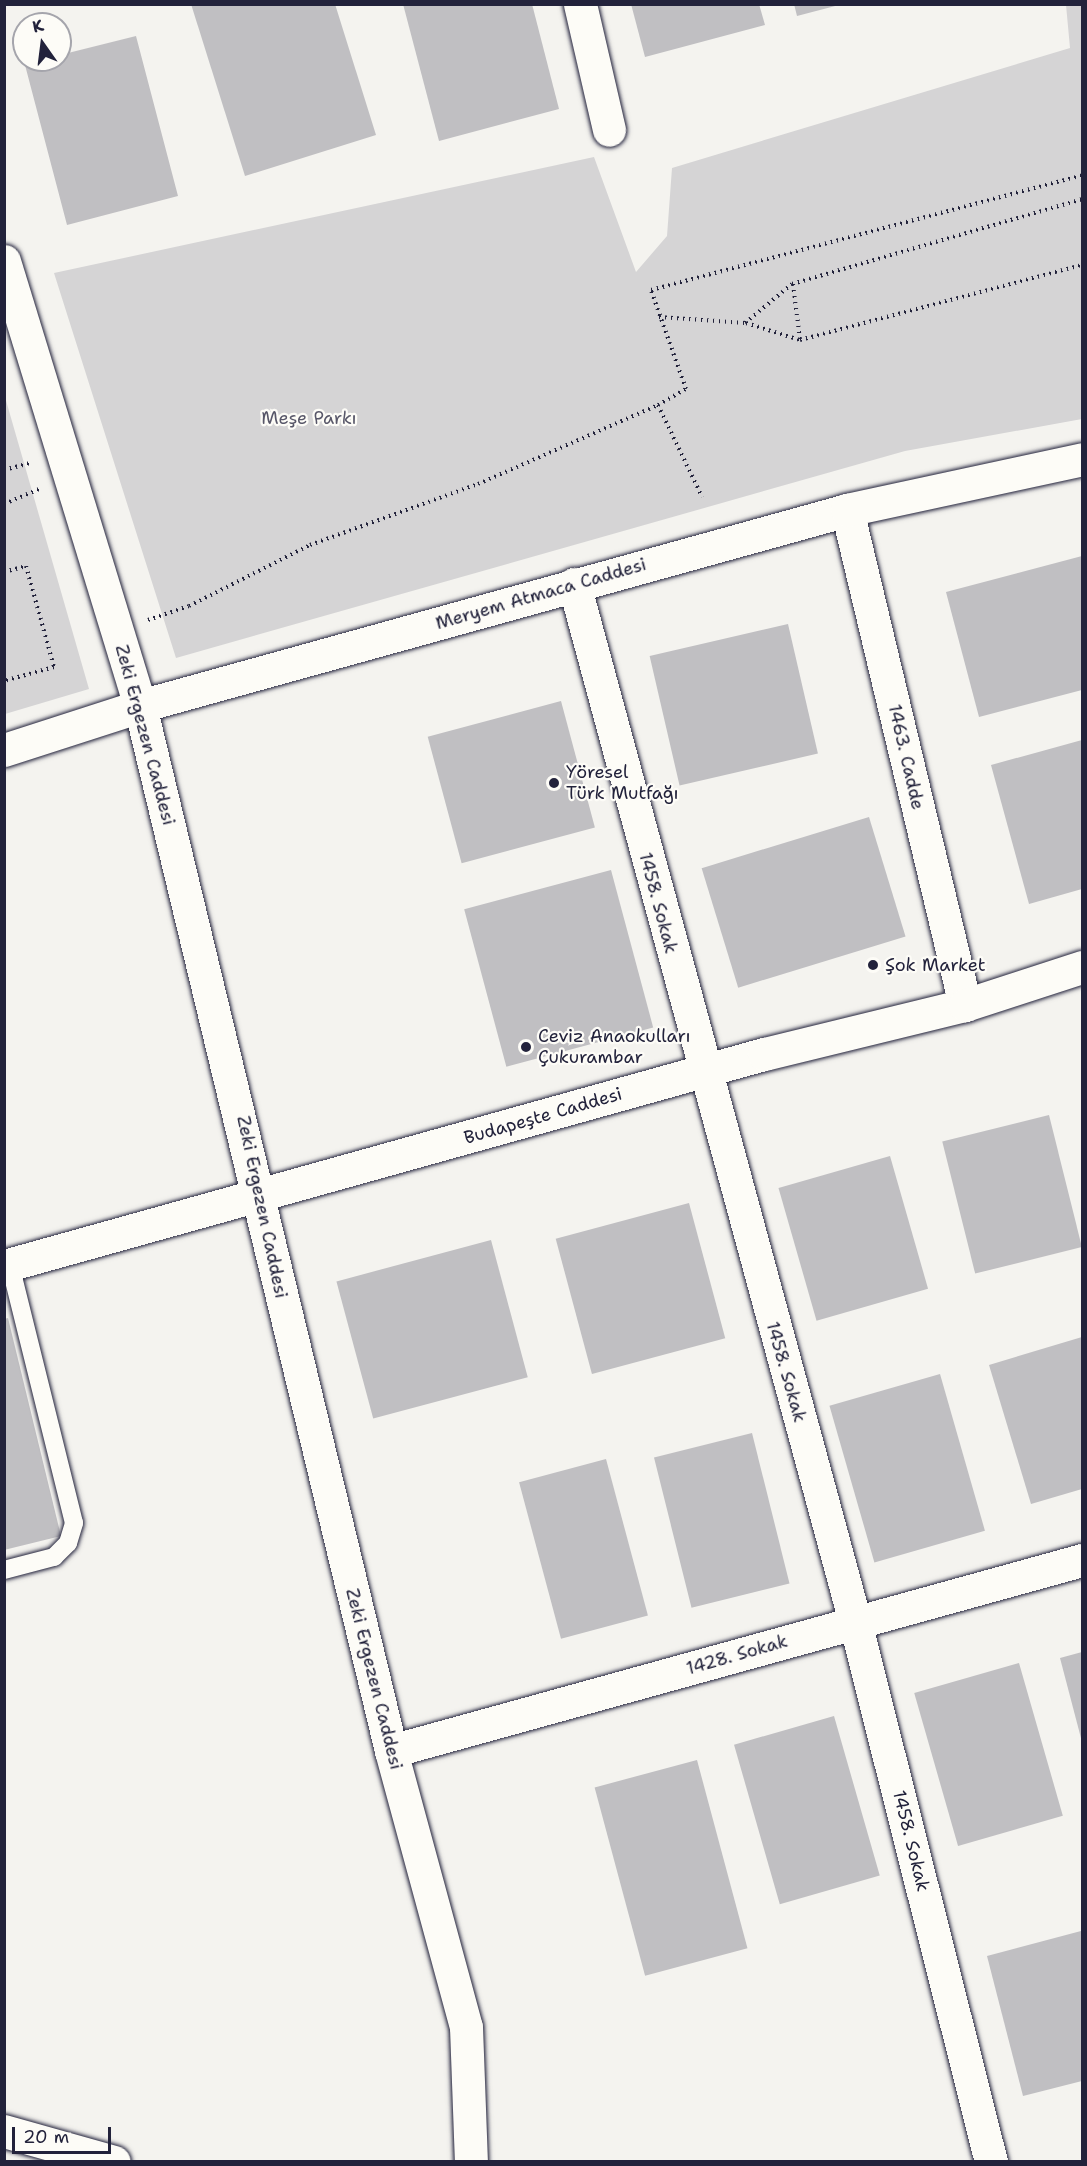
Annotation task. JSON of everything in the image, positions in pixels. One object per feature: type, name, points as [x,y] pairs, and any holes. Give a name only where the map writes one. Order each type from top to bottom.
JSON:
[{"type":"street","points":[[580,4],[609,129]]},
{"type":"street","name":"Zeki Ergezen Caddesi","points":[[4,261],[140,706],[238,1097],[257,1197],[391,1751],[466,2027],[471,2162]]},
{"type":"street","name":"Meryem Atmaca Caddesi","points":[[4,750],[140,706],[847,510],[1083,459]]},
{"type":"street","name":"1463. Cadde","points":[[847,510],[965,1005]]},
{"type":"street","name":"1458. Sokak","points":[[574,584],[702,1071],[855,1622],[991,2162]]},
{"type":"street","name":"Budapeşte Caddesi","points":[[7,1265],[702,1071],[965,1005],[1083,967]]},
{"type":"street","name":"1428. Sokak","points":[[391,1751],[1083,1560]]},
{"type":"street","points":[[4,2131],[114,2162]]},
{"type":"lane","points":[[4,1570],[54,1557],[68,1543],[74,1523],[7,1265]]},
{"type":"path","points":[[117,630],[189,606],[310,545],[478,484],[658,405],[686,389],[651,290],[1083,175]]},
{"type":"path","points":[[745,322],[792,284],[1083,199]]},
{"type":"path","points":[[659,317],[745,322],[800,340],[1083,264]]},
{"type":"path","points":[[792,284],[800,340]]},
{"type":"path","points":[[658,405],[702,497]]},
{"type":"path","points":[[4,572],[26,566],[54,667],[4,681]]},
{"type":"green space","name":"Meşe Parkı","points":[[1066,5],[1082,5],[1082,419],[905,451],[176,658],[54,273],[594,157],[636,272],[667,236],[672,168],[1070,48]]},
{"type":"green space","points":[[5,397],[89,689],[4,714]]},
{"type":"building","points":[[191,4],[335,4],[376,135],[245,176]]},
{"type":"building","points":[[403,4],[532,4],[559,109],[439,141]]},
{"type":"building","points":[[631,4],[759,4],[765,25],[645,57]]},
{"type":"building","points":[[794,4],[839,4],[839,5],[797,16]]},
{"type":"building","points":[[136,36],[178,196],[67,225],[27,72],[72,72],[72,52]]},
{"type":"building","points":[[1082,556],[1082,690],[979,717],[946,592]]},
{"type":"building","points":[[788,624],[818,754],[680,786],[650,656]]},
{"type":"building","points":[[561,701],[595,828],[462,863],[428,737]]},
{"type":"building","points":[[1082,740],[1082,889],[1029,904],[991,765]]},
{"type":"building","points":[[869,817],[906,937],[738,988],[702,868]]},
{"type":"building","points":[[611,870],[653,1027],[506,1067],[464,909]]},
{"type":"building","points":[[1049,1115],[1082,1247],[975,1274],[942,1142]]},
{"type":"building","points":[[890,1156],[928,1289],[817,1321],[778,1188]]},
{"type":"building","points":[[689,1203],[725,1338],[592,1374],[556,1239]]},
{"type":"building","points":[[491,1240],[528,1377],[373,1419],[336,1281]]},
{"type":"building","points":[[8,1318],[61,1536],[4,1550],[4,1319]]},
{"type":"building","points":[[1082,1337],[1082,1489],[1031,1504],[989,1365]]},
{"type":"building","points":[[940,1374],[985,1531],[874,1562],[829,1406]]},
{"type":"building","points":[[752,1433],[789,1583],[691,1608],[654,1457]]},
{"type":"building","points":[[606,1459],[648,1615],[561,1639],[519,1482]]},
{"type":"building","points":[[1082,1652],[1082,1742],[1060,1658]]},
{"type":"building","points":[[1019,1663],[1063,1816],[958,1846],[914,1693]]},
{"type":"building","points":[[834,1716],[880,1876],[780,1904],[734,1745]]},
{"type":"building","points":[[697,1760],[747,1948],[645,1976],[595,1787]]},
{"type":"building","points":[[1081,1931],[1082,2081],[1023,2096],[987,1956]]},
{"type":"place","name":"Yöresel Türk Mutfağı","points":[[554,783]]},
{"type":"place","name":"Şok Market","points":[[873,965]]},
{"type":"place","name":"Ceviz Anaokulları Çukurambar","points":[[526,1047]]}]
